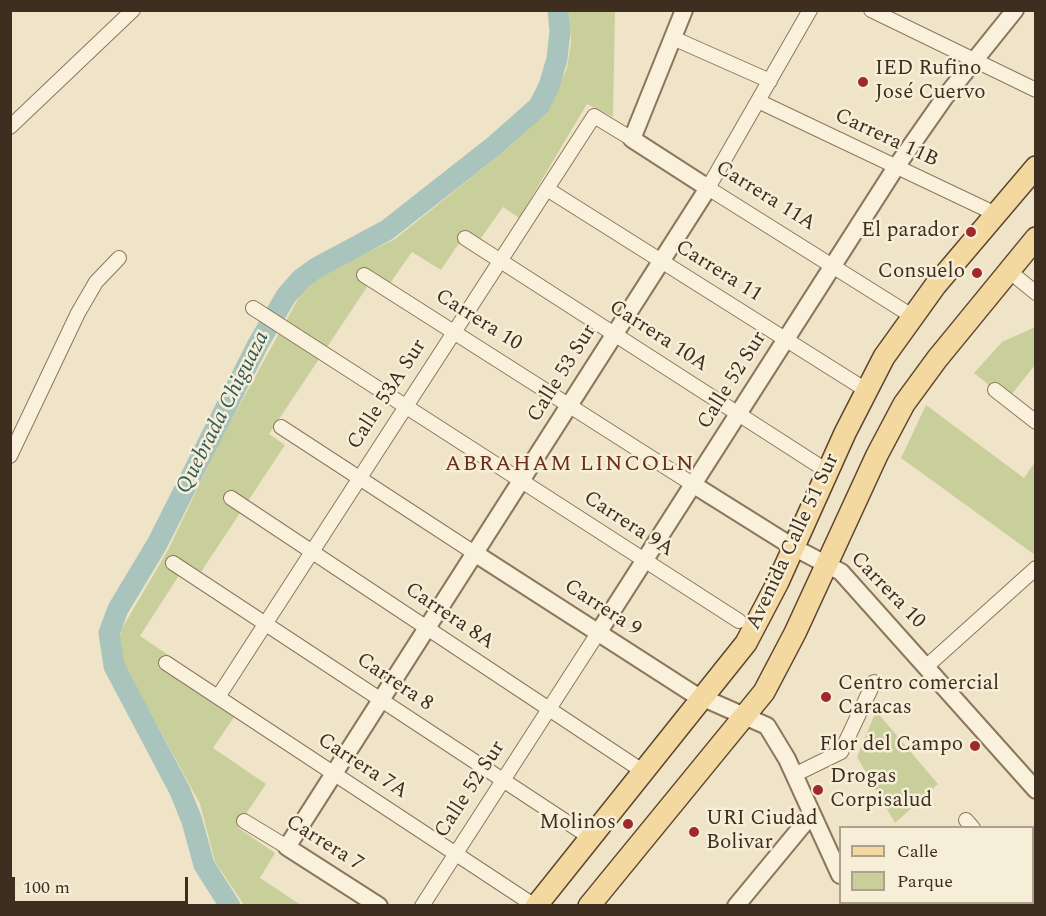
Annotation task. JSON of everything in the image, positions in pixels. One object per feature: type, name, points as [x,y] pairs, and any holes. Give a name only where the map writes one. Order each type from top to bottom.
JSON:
[{"type":"main road","name":"Avenida Calle 51 Sur","points":[[535,906],[746,643],[866,390],[884,357],[912,316],[1035,167]]},
{"type":"main road","name":"Avenida Calle 51 Sur","points":[[589,906],[745,716],[774,677],[877,455],[904,404],[937,359],[1035,238]]},
{"type":"street","points":[[10,127],[133,10]]},
{"type":"street","points":[[632,139],[684,10]]},
{"type":"street","name":"Calle 53 Sur","points":[[287,847],[708,188],[810,10]]},
{"type":"street","points":[[871,10],[1035,90]]},
{"type":"street","name":"Calle 52 Sur","points":[[422,906],[550,710],[896,167],[974,60],[1015,10]]},
{"type":"street","points":[[673,38],[770,81]]},
{"type":"street","name":"Carrera 11B","points":[[758,101],[996,214]]},
{"type":"street","name":"Carrera 11A","points":[[594,116],[912,316]]},
{"type":"street","name":"Calle 53A Sur","points":[[218,697],[594,116]]},
{"type":"street","name":"Carrera 11","points":[[547,189],[866,390]]},
{"type":"street","name":"Carrera 10A","points":[[465,238],[827,471]]},
{"type":"street","points":[[10,456],[78,313],[96,282],[119,258]]},
{"type":"street","points":[[1009,271],[1035,293]]},
{"type":"street","name":"Carrera 10","points":[[364,275],[793,548],[841,572],[1035,790]]},
{"type":"street","name":"Carrera 9A","points":[[255,309],[739,621]]},
{"type":"street","points":[[995,390],[1035,422]]},
{"type":"street","name":"Carrera 9","points":[[281,427],[703,699],[761,723],[771,731],[794,775],[839,873]]},
{"type":"street","name":"Carrera 8A","points":[[231,498],[644,772]]},
{"type":"street","name":"Carrera 8","points":[[173,563],[591,838]]},
{"type":"street","points":[[927,666],[1035,568]]},
{"type":"street","name":"Carrera 7A","points":[[166,663],[535,906]]},
{"type":"street","points":[[794,775],[841,752],[874,682]]},
{"type":"street","points":[[736,906],[812,814]]},
{"type":"street","name":"Carrera 7","points":[[244,821],[379,906]]},
{"type":"green space","points":[[569,11],[615,11],[613,117],[587,104],[519,218],[503,207],[472,251],[459,243],[441,270],[412,252],[388,286],[373,278],[269,434],[285,445],[201,572],[187,563],[140,636],[176,660],[168,672],[234,717],[213,748],[266,784],[237,827],[275,853],[260,878],[301,905],[244,905],[215,862],[200,804],[122,660],[119,644],[121,630],[169,548],[224,433],[303,290],[322,274],[395,239],[508,148],[549,108],[567,68],[571,42]]},
{"type":"green space","points":[[1035,327],[1035,365],[1012,394],[1001,384],[995,390],[974,373],[1002,342]]},
{"type":"green space","points":[[926,405],[1024,478],[1035,462],[1035,555],[901,458]]},
{"type":"green space","points":[[876,711],[938,784],[895,823],[857,757]]},
{"type":"waterway","name":"Quebrada Chiguaza","points":[[230,906],[204,865],[192,821],[180,791],[114,666],[109,633],[118,609],[157,544],[258,344],[286,296],[301,279],[316,268],[387,230],[494,146],[539,106],[549,86],[557,59],[560,31],[558,10]]},
{"type":"place","name":"IED Rufino José Cuervo","points":[[863,82]]},
{"type":"place","name":"El parador","points":[[971,232]]},
{"type":"place","name":"Consuelo","points":[[977,273]]},
{"type":"place","name":"Centro comercial Caracas","points":[[826,697]]},
{"type":"place","name":"Flor del Campo","points":[[975,746]]},
{"type":"place","name":"Drogas Corpisalud","points":[[818,790]]},
{"type":"place","name":"Molinos","points":[[628,824]]},
{"type":"place","name":"URI Ciudad Bolivar","points":[[694,832]]},
{"type":"district","name":"ABRAHAM LINCOLN","points":[[570,466]]}]
